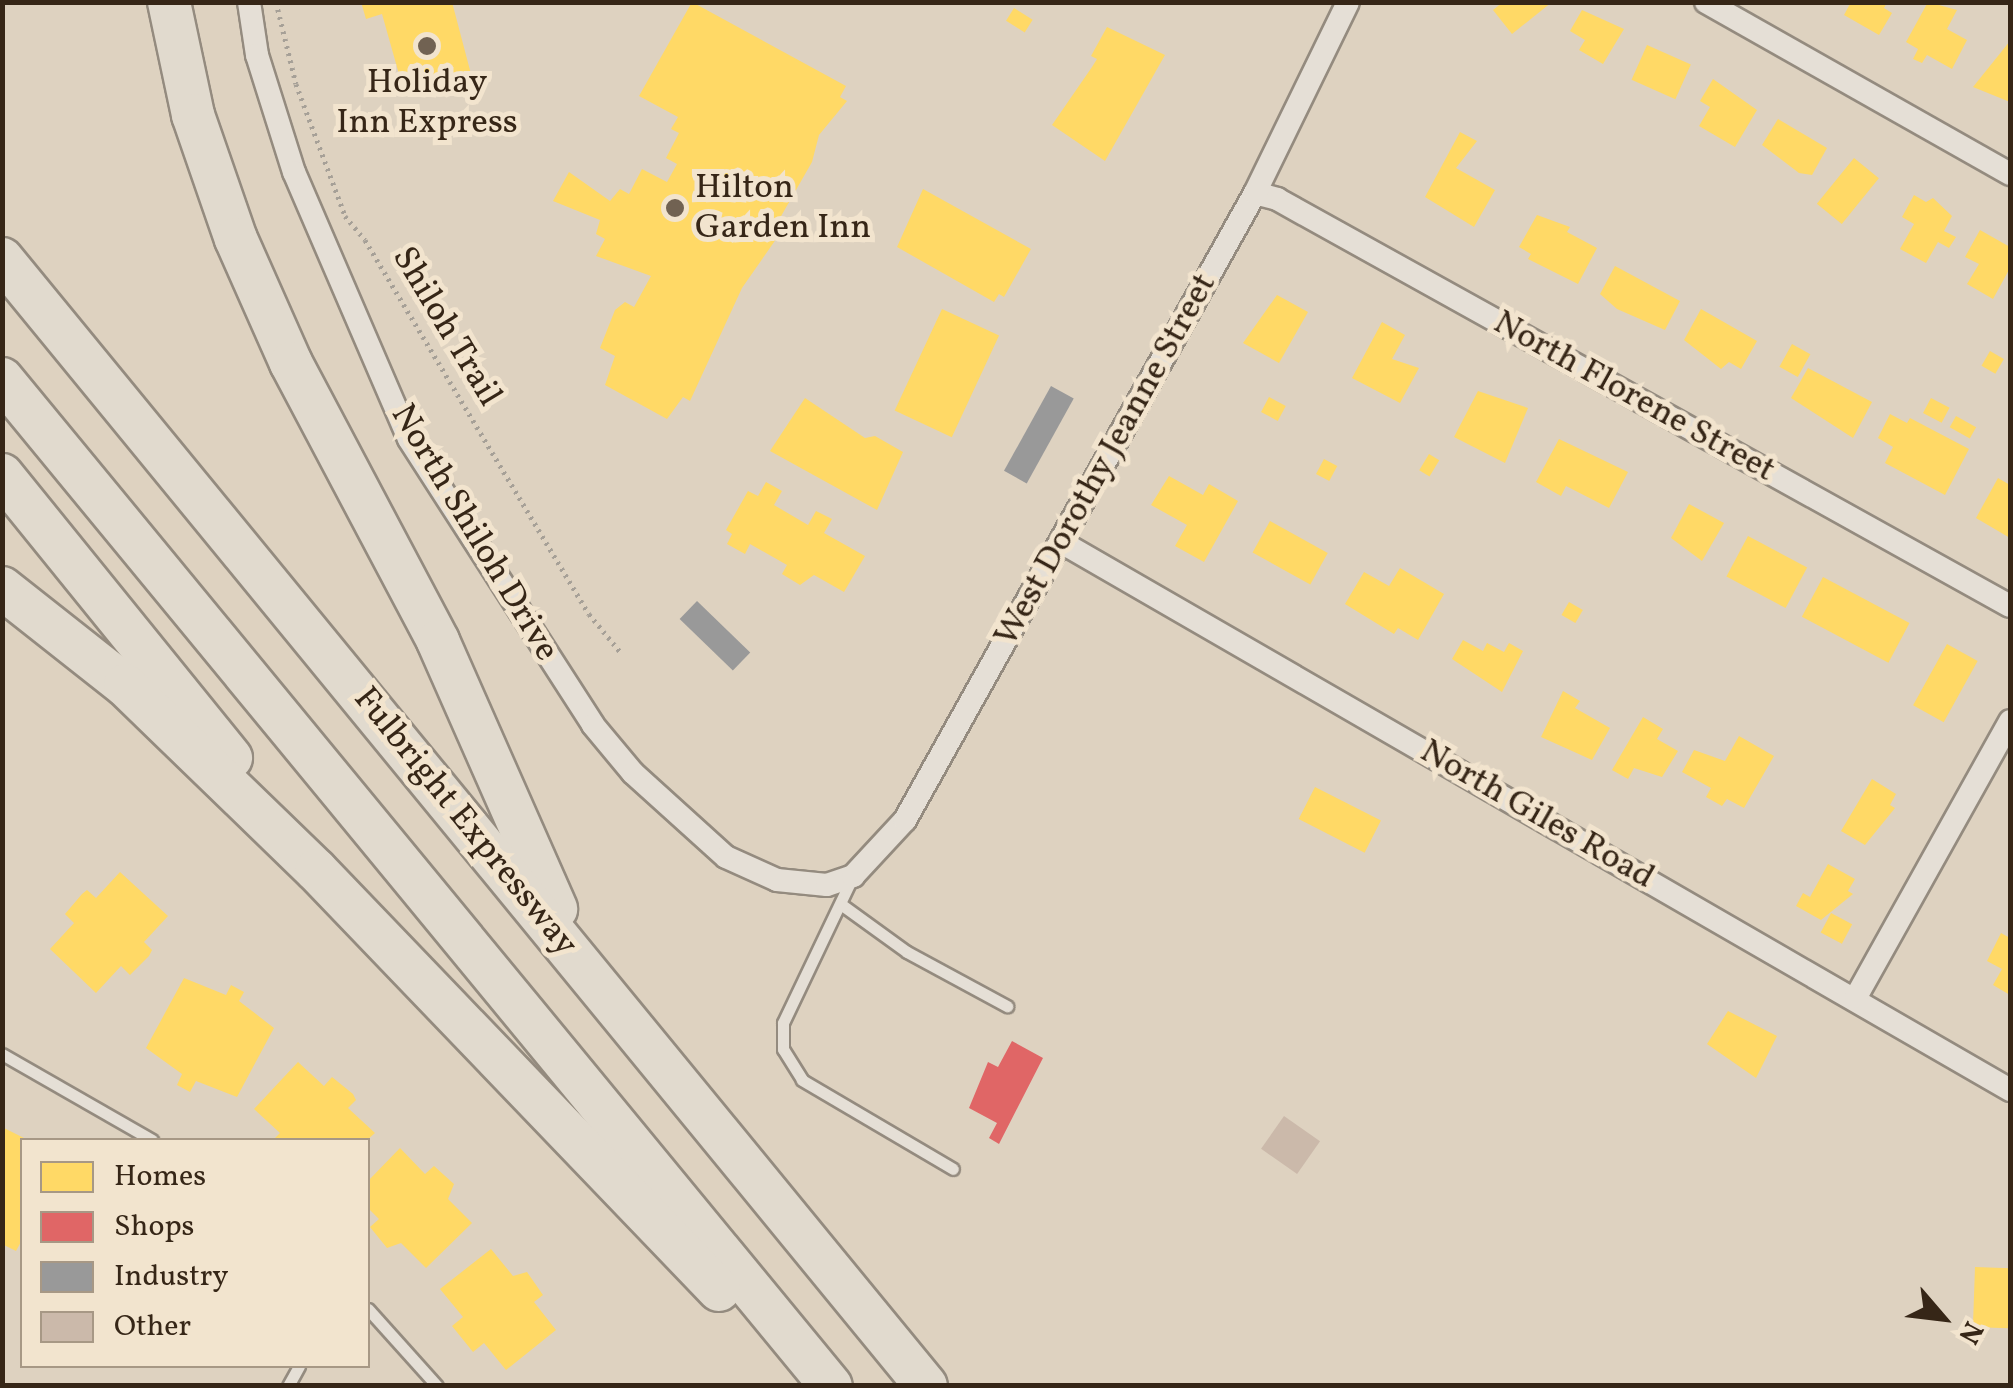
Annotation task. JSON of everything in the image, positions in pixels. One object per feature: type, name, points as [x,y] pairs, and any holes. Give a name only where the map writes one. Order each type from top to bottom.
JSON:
[{"type":"highway","points":[[169,2],[193,115],[236,239],[291,363],[438,641],[578,960]]},
{"type":"highway","name":"Fulbright Expressway","points":[[2,259],[926,1386]]},
{"type":"highway","points":[[2,380],[831,1386]]},
{"type":"highway","points":[[2,474],[316,870]]},
{"type":"highway","points":[[2,588],[125,686],[316,870],[810,1386]]},
{"type":"street","name":"North Shiloh Drive","points":[[248,2],[267,90],[294,172],[409,439],[593,725],[633,773],[726,857],[776,880],[827,885]]},
{"type":"street","name":"West Dorothy Jeanne Street","points":[[827,885],[853,876],[905,820],[1255,193],[1348,2]]},
{"type":"street","points":[[1706,2],[2010,174]]},
{"type":"street","name":"North Florene Street","points":[[1255,193],[1277,199],[2010,606]]},
{"type":"street","name":"North Giles Road","points":[[1061,542],[1856,997],[2010,1090]]},
{"type":"street","points":[[1856,997],[2010,721]]},
{"type":"lane","points":[[853,876],[783,1023],[783,1049],[802,1080],[952,1169]]},
{"type":"lane","points":[[842,905],[907,952],[1007,1006]]},
{"type":"lane","points":[[2,1054],[149,1138]]},
{"type":"lane","points":[[370,1311],[437,1386]]},
{"type":"path","name":"Shiloh Trail","points":[[276,2],[296,84],[344,216],[365,240],[589,614],[622,654]]},
{"type":"building: Homes","name":"Holiday Inn Express","points":[[361,2],[452,2],[471,74],[404,92],[382,14],[366,19]]},
{"type":"building: Homes","name":"Hilton Garden Inn","points":[[692,2],[846,86],[840,97],[847,101],[819,135],[812,162],[780,218],[788,222],[742,288],[690,401],[683,397],[667,419],[605,385],[615,356],[600,348],[615,310],[625,302],[634,307],[651,276],[596,256],[605,239],[596,234],[600,220],[553,201],[569,172],[610,201],[620,189],[629,194],[642,169],[667,182],[677,164],[666,158],[679,133],[671,129],[678,117],[639,96]]},
{"type":"building: Homes","points":[[1503,2],[1552,2],[1512,34],[1493,10]]},
{"type":"building: Homes","points":[[1851,2],[1887,2],[1884,8],[1892,13],[1879,35],[1844,15]]},
{"type":"building: Homes","points":[[1928,2],[1957,10],[1947,29],[1967,40],[1952,69],[1927,55],[1922,63],[1913,59],[1918,49],[1906,42]]},
{"type":"building: Homes","points":[[1014,8],[1033,20],[1025,32],[1006,21]]},
{"type":"building: Homes","points":[[1582,10],[1624,29],[1603,64],[1579,50],[1585,40],[1570,31]]},
{"type":"building: Homes","points":[[1107,27],[1165,55],[1105,161],[1052,125],[1097,59],[1091,56]]},
{"type":"building: Homes","points":[[2010,41],[2010,102],[1973,87]]},
{"type":"building: Homes","points":[[1647,45],[1691,65],[1675,99],[1632,80]]},
{"type":"building: Homes","points":[[1713,79],[1757,110],[1735,147],[1699,126],[1710,107],[1700,101]]},
{"type":"building: Homes","points":[[1778,119],[1827,148],[1812,175],[1799,173],[1762,145]]},
{"type":"building: Homes","points":[[1460,132],[1477,141],[1456,168],[1495,190],[1474,227],[1425,197]]},
{"type":"building: Homes","points":[[1854,158],[1879,178],[1842,224],[1817,204]]},
{"type":"building: Homes","points":[[923,189],[1031,249],[1004,297],[999,294],[994,302],[897,247]]},
{"type":"building: Homes","points":[[1914,195],[1926,202],[1933,198],[1952,216],[1944,231],[1956,237],[1949,248],[1938,242],[1926,263],[1900,249],[1914,224],[1902,217]]},
{"type":"building: Homes","points":[[1537,215],[1570,227],[1567,232],[1597,248],[1578,284],[1528,259],[1531,254],[1519,247]]},
{"type":"building: Homes","points":[[1980,230],[2010,247],[2010,268],[1993,299],[1967,284],[1979,264],[1965,257]]},
{"type":"building: Homes","points":[[1615,266],[1680,301],[1665,330],[1617,309],[1600,294]]},
{"type":"building: Homes","points":[[1277,295],[1308,312],[1279,363],[1243,343]]},
{"type":"building: Homes","points":[[942,309],[999,336],[952,437],[895,411]]},
{"type":"building: Homes","points":[[1701,309],[1757,341],[1741,369],[1729,362],[1721,369],[1684,340]]},
{"type":"building: Homes","points":[[1382,322],[1405,335],[1392,359],[1419,368],[1400,403],[1352,378]]},
{"type":"building: Homes","points":[[1792,344],[1810,354],[1798,377],[1779,367]]},
{"type":"building: Homes","points":[[1990,351],[2004,359],[1995,374],[1982,366]]},
{"type":"building: Homes","points":[[1808,368],[1872,402],[1853,438],[1791,398]]},
{"type":"building: Homes","points":[[1478,391],[1528,408],[1505,463],[1454,437]]},
{"type":"building: Homes","points":[[1269,397],[1286,406],[1278,421],[1261,412]]},
{"type":"building: Homes","points":[[805,398],[865,438],[875,436],[903,452],[877,510],[770,451]]},
{"type":"building: Homes","points":[[1931,398],[1950,408],[1942,423],[1923,413]]},
{"type":"building: Homes","points":[[1890,414],[1907,423],[1910,418],[1969,449],[1945,495],[1885,463],[1893,447],[1878,438]]},
{"type":"building: Homes","points":[[1956,416],[1976,427],[1970,439],[1950,427]]},
{"type":"building: Homes","points":[[1559,439],[1628,472],[1609,508],[1566,486],[1561,496],[1536,482]]},
{"type":"building: Homes","points":[[1429,454],[1439,460],[1430,476],[1419,470]]},
{"type":"building: Homes","points":[[1324,459],[1337,466],[1329,481],[1316,474]]},
{"type":"building: Homes","points":[[1169,476],[1203,495],[1209,484],[1238,501],[1204,562],[1175,546],[1187,525],[1151,505]]},
{"type":"building: Homes","points":[[1998,478],[2010,485],[2010,538],[1976,518]]},
{"type":"building: Homes","points":[[766,482],[782,491],[774,505],[808,525],[816,511],[832,519],[824,533],[865,556],[844,592],[814,575],[800,585],[782,574],[787,565],[750,544],[745,554],[727,544],[732,534],[726,530],[748,491],[758,496]]},
{"type":"building: Homes","points":[[1689,504],[1724,523],[1702,561],[1671,538]]},
{"type":"building: Homes","points":[[1270,521],[1328,553],[1310,584],[1253,552]]},
{"type":"building: Homes","points":[[1748,536],[1807,567],[1786,608],[1726,577]]},
{"type":"building: Homes","points":[[1400,568],[1444,594],[1418,640],[1398,628],[1394,634],[1345,604],[1364,572],[1389,586]]},
{"type":"building: Homes","points":[[1823,577],[1910,623],[1888,663],[1802,617]]},
{"type":"building: Homes","points":[[1569,602],[1583,610],[1575,623],[1562,615]]},
{"type":"building: Homes","points":[[1463,640],[1483,651],[1487,643],[1504,652],[1509,643],[1523,651],[1502,692],[1452,659]]},
{"type":"building: Homes","points":[[1947,644],[1978,661],[1944,722],[1913,705]]},
{"type":"building: Homes","points":[[1563,691],[1580,701],[1575,708],[1610,728],[1592,760],[1541,737]]},
{"type":"building: Homes","points":[[1643,717],[1663,729],[1657,739],[1678,751],[1662,777],[1634,768],[1628,779],[1612,770]]},
{"type":"building: Homes","points":[[1739,736],[1774,756],[1744,808],[1727,799],[1722,806],[1706,797],[1711,788],[1682,772],[1694,750],[1725,761]]},
{"type":"building: Homes","points":[[1872,779],[1896,794],[1890,805],[1895,808],[1865,845],[1841,831]]},
{"type":"building: Homes","points":[[1315,787],[1381,821],[1365,853],[1299,819]]},
{"type":"building: Homes","points":[[1828,864],[1855,879],[1848,891],[1853,894],[1821,920],[1796,906],[1803,893],[1810,897]]},
{"type":"building: Homes","points":[[120,872],[168,916],[144,942],[152,950],[149,956],[130,975],[121,966],[96,993],[50,949],[74,923],[65,914],[82,894],[87,890],[96,898]]},
{"type":"building: Homes","points":[[1831,913],[1852,924],[1842,944],[1821,932]]},
{"type":"building: Homes","points":[[2001,933],[2010,938],[2010,995],[1993,985],[2002,969],[1987,961]]},
{"type":"building: Homes","points":[[184,978],[226,995],[231,985],[244,992],[239,1001],[274,1028],[237,1097],[196,1081],[190,1092],[177,1085],[182,1074],[146,1048]]},
{"type":"building: Homes","points":[[1728,1011],[1777,1036],[1756,1078],[1707,1044]]},
{"type":"building: Homes","points":[[298,1062],[324,1086],[332,1077],[353,1094],[356,1100],[348,1108],[375,1133],[369,1138],[275,1138],[280,1133],[254,1109]]},
{"type":"building: Homes","points":[[2,1127],[24,1138],[20,1138],[20,1244],[16,1251],[2,1244]]},
{"type":"building: Homes","points":[[400,1148],[425,1174],[434,1166],[454,1184],[448,1199],[472,1223],[426,1268],[401,1243],[387,1248],[370,1227],[379,1219],[370,1210],[370,1179]]},
{"type":"building: Homes","points":[[491,1249],[513,1276],[527,1272],[543,1295],[534,1302],[556,1330],[506,1370],[484,1343],[473,1352],[452,1326],[463,1317],[440,1289]]},
{"type":"building: Homes","points":[[1975,1267],[2010,1268],[2008,1328],[1973,1327]]},
{"type":"building: Shops","points":[[1012,1041],[1043,1058],[999,1144],[989,1138],[997,1123],[969,1108],[988,1062],[998,1067]]},
{"type":"building: Industry","points":[[1051,386],[1074,399],[1027,483],[1004,471]]},
{"type":"building: Industry","points":[[697,601],[750,652],[733,670],[680,619]]},
{"type":"building: Other","points":[[1284,1116],[1320,1141],[1297,1174],[1261,1149]]},
{"type":"place","name":"Holiday Inn Express","points":[[427,46]]},
{"type":"place","name":"Hilton Garden Inn","points":[[675,208]]}]
